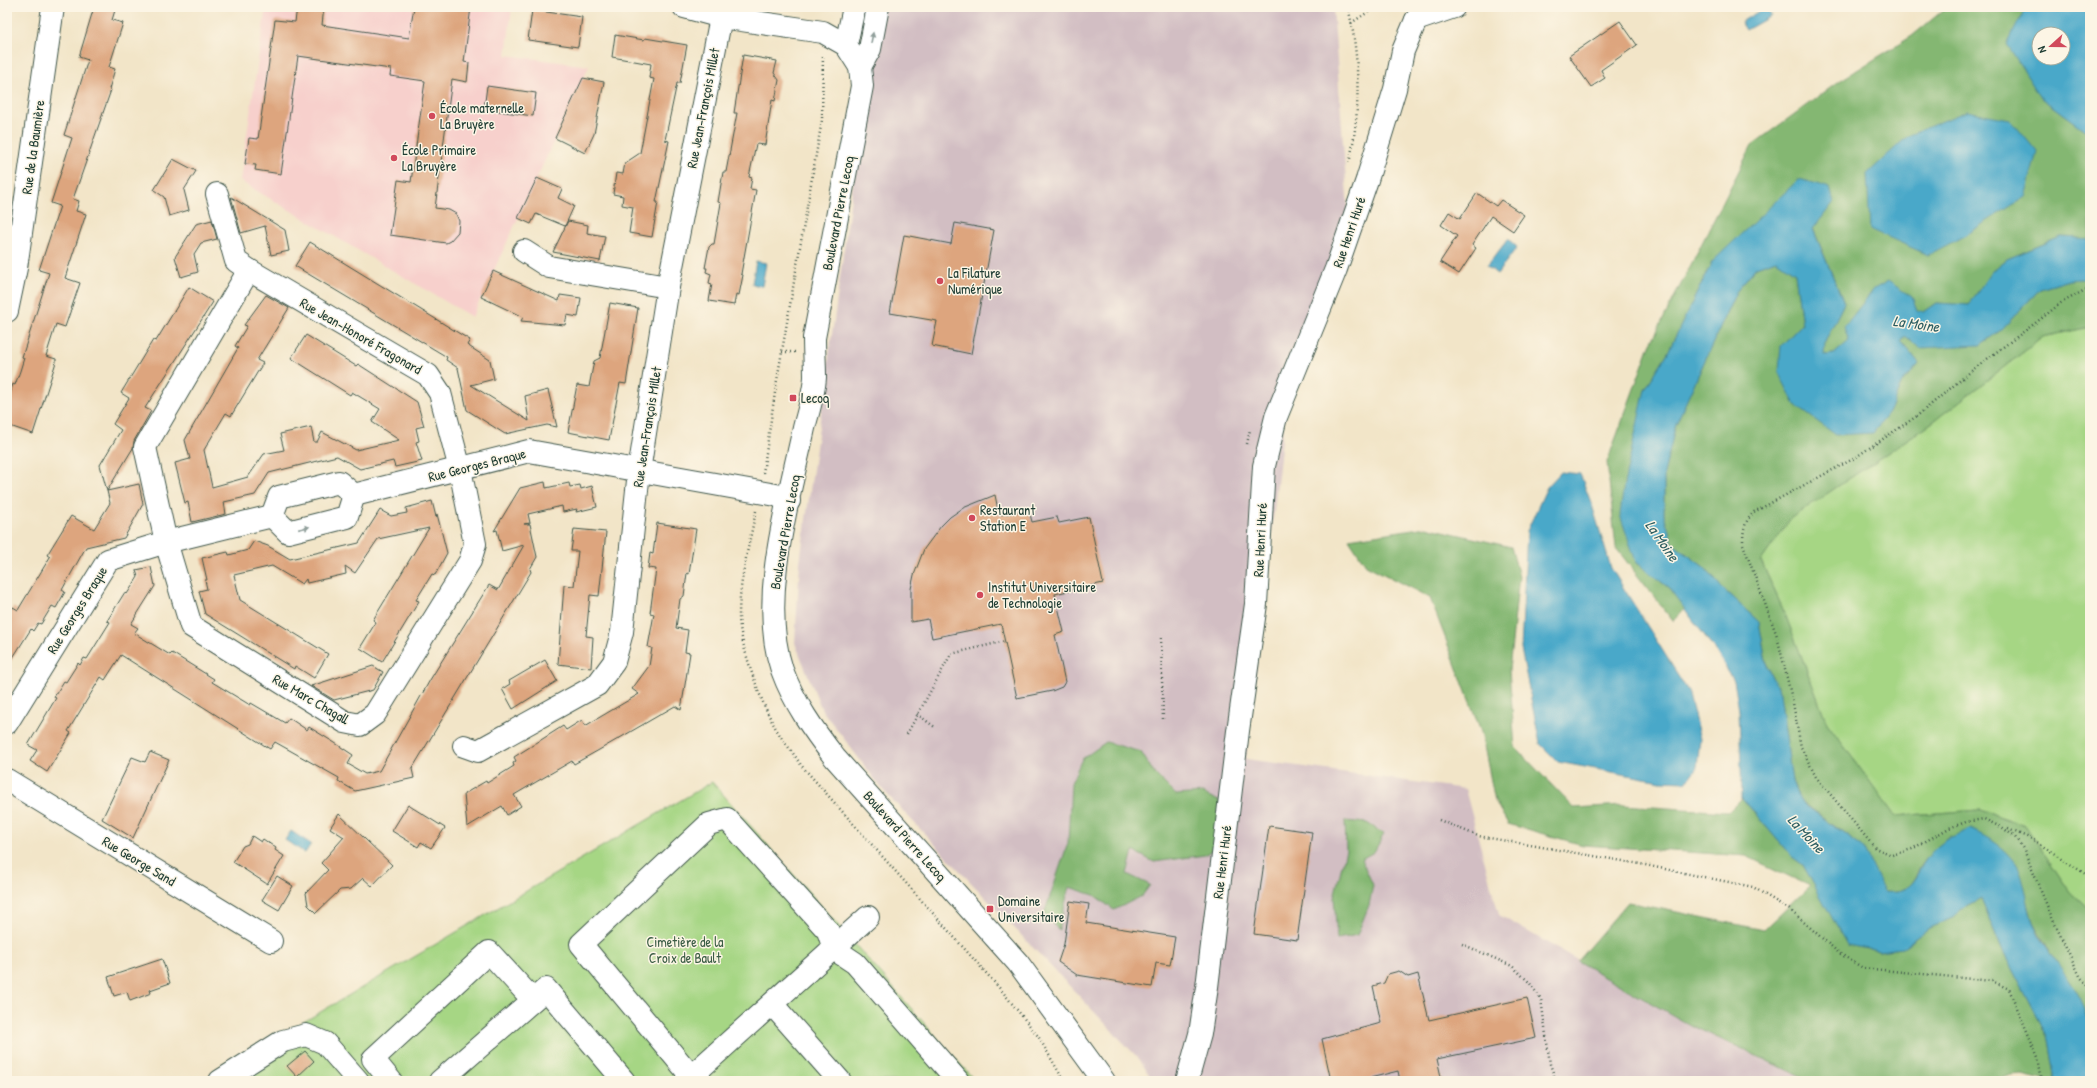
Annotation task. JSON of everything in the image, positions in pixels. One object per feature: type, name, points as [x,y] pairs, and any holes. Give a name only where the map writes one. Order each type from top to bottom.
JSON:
[{"type":"street","name":"Rue de la Baumière","points":[[7,311],[16,268],[53,7]]},
{"type":"street","points":[[684,7],[721,17],[823,32],[846,45],[854,7]]},
{"type":"street","points":[[860,67],[870,49],[878,7]]},
{"type":"street","points":[[1412,14],[1454,7]]},
{"type":"street","name":"Rue Henri Huré","points":[[1187,1081],[1200,1034],[1207,987],[1256,604],[1264,466],[1276,418],[1336,269],[1365,187],[1395,89],[1412,14]]},
{"type":"street","name":"Rue Jean-François Millet","points":[[464,746],[478,751],[597,685],[614,662],[622,632],[639,471],[668,287],[721,17]]},
{"type":"street","name":"Boulevard Pierre Lecoq","points":[[846,45],[860,67],[862,86],[814,338],[815,378],[776,569],[774,609],[776,641],[782,669],[796,702],[814,730],[835,758],[1018,963],[1104,1081]]},
{"type":"street","name":"Rue Jean-Honoré Fragonard","points":[[217,194],[236,261],[428,375],[440,393],[460,469]]},
{"type":"street","points":[[524,251],[549,267],[668,287]]},
{"type":"street","points":[[166,542],[145,447],[249,270]]},
{"type":"street","name":"Rue Georges Braque","points":[[354,495],[530,451],[776,495],[789,501]]},
{"type":"street","name":"Rue Marc Chagall","points":[[166,542],[191,626],[345,722],[360,725],[375,714],[470,561],[474,544],[460,469]]},
{"type":"street","points":[[340,482],[354,495],[347,518],[288,532],[272,516],[279,497],[340,482]]},
{"type":"street","name":"Rue Georges Braque","points":[[7,723],[108,560],[166,542],[272,516]]},
{"type":"street","name":"Rue George Sand","points":[[7,780],[271,941]]},
{"type":"street","points":[[868,917],[834,949],[772,1004],[692,1079],[581,944],[710,824],[727,819],[828,932],[834,949],[855,963],[958,1081]]},
{"type":"street","points":[[391,1081],[372,1059],[489,952],[533,1000]]},
{"type":"street","points":[[440,1081],[546,989],[624,1081]]},
{"type":"street","points":[[772,1004],[840,1081]]},
{"type":"street","points":[[220,1081],[283,1040],[306,1035],[325,1043],[358,1081]]},
{"type":"path","points":[[1348,7],[1351,23],[1376,7]]},
{"type":"path","points":[[823,32],[822,120],[776,386],[760,492],[743,579],[739,618],[746,651],[757,689],[775,727],[801,765],[1002,991],[1038,1036],[1064,1081]]},
{"type":"path","points":[[2090,291],[2085,290],[2060,302],[2038,321],[1975,368],[1917,416],[1853,459],[1754,512],[1746,520],[1743,530],[1743,544],[1777,636],[1793,702],[1801,746],[1816,777],[1875,848],[1892,855],[1912,849],[1949,828],[1966,822],[1984,819],[2032,839],[2090,877]]},
{"type":"path","points":[[1161,638],[1163,720]]},
{"type":"path","points":[[907,734],[916,714],[951,654],[1005,641]]},
{"type":"path","points":[[916,714],[936,728]]},
{"type":"path","points":[[1439,820],[1478,836],[1640,864],[1753,887],[1790,910],[1839,954],[1863,968],[1992,981],[2010,989],[2038,1057],[2042,1081]]},
{"type":"path","points":[[2003,828],[2015,837],[2024,850],[2053,920],[2080,976],[2090,990]]},
{"type":"path","points":[[1462,944],[1512,966],[1530,982],[1541,999],[1550,1064],[1556,1081]]},
{"type":"shaded area","name":"École Primaire La Bruyère","points":[[266,7],[512,7],[506,55],[589,66],[472,317],[240,181]]},
{"type":"shaded area","points":[[878,7],[1333,7],[1351,250],[1290,368],[1246,759],[1465,789],[1499,915],[1690,1025],[1802,1077],[1805,1081],[1153,1081],[1140,1060],[883,790],[822,710],[795,643],[800,562]]},
{"type":"green space","points":[[1947,7],[2026,7],[2025,9],[2031,42],[2031,66],[2035,66],[2041,98],[2090,134],[2090,239],[2061,237],[2007,259],[1991,272],[1969,305],[1937,303],[1924,312],[1917,310],[1912,297],[1834,354],[1823,355],[1825,342],[1844,303],[1813,228],[1712,262],[1667,354],[1645,389],[1636,562],[1669,588],[1685,608],[1673,621],[1616,548],[1607,462],[1650,345],[1752,145],[1841,80],[1912,36]]},
{"type":"green space","points":[[1776,260],[1795,273],[1802,324],[1781,346],[1889,413],[1902,383],[1919,364],[1901,342],[1905,337],[1980,345],[2001,330],[2040,289],[2070,280],[2090,278],[2090,327],[2043,337],[1930,424],[1791,518],[1761,561],[1785,614],[1827,723],[1895,816],[1980,810],[2025,825],[2070,892],[2090,911],[2090,1026],[2086,1013],[2033,922],[2017,865],[1951,836],[1928,857],[1908,886],[1894,891],[1883,891],[1862,846],[1805,804],[1798,797],[1792,781],[1780,693],[1767,667],[1759,622],[1723,589],[1704,567],[1673,544],[1664,515],[1664,473],[1676,424],[1736,292],[1756,267]]},
{"type":"green space","points":[[2090,327],[2090,911],[2070,892],[2025,825],[1980,810],[1895,816],[1827,723],[1785,614],[1761,561],[1791,518],[1930,424],[2043,337]]},
{"type":"green space","points":[[1426,527],[1511,547],[1519,576],[1509,670],[1515,747],[1574,808],[1623,805],[1728,812],[1742,798],[1791,856],[1803,865],[1848,945],[1879,951],[1902,948],[1929,928],[1950,919],[1962,909],[1981,899],[2003,952],[2047,1035],[2055,1081],[2047,1081],[2022,1075],[1975,1079],[1976,1081],[1805,1081],[1802,1077],[1690,1025],[1577,961],[1628,902],[1764,930],[1810,886],[1746,856],[1583,845],[1508,824],[1495,801],[1481,731],[1430,598],[1366,565],[1349,539]]},
{"type":"green space","points":[[1106,742],[1141,752],[1154,773],[1176,795],[1202,793],[1223,803],[1217,846],[1205,855],[1154,862],[1133,851],[1127,874],[1150,885],[1142,896],[1114,910],[1094,895],[1069,887],[1059,930],[1044,914],[1068,843],[1071,783],[1082,759]]},
{"type":"green space","name":"Cimetière de la Croix de Bault","points":[[712,782],[975,1081],[203,1081]]},
{"type":"green space","points":[[1345,821],[1367,823],[1384,834],[1374,852],[1361,859],[1373,885],[1369,905],[1357,935],[1337,939],[1334,897],[1346,850]]},
{"type":"water","points":[[1766,7],[1771,16],[1746,30],[1741,22]]},
{"type":"water","points":[[2026,7],[2090,7],[2090,134],[2041,98],[2007,44]]},
{"type":"water","points":[[1967,111],[2010,119],[2037,152],[2025,197],[1962,237],[1928,255],[1870,229],[1867,174],[1909,135]]},
{"type":"water","name":"La Moine","points":[[1799,179],[1830,188],[1834,202],[1813,229],[1844,303],[1825,342],[1824,355],[1834,354],[1849,341],[1844,327],[1874,289],[1888,281],[1912,297],[1917,310],[1924,312],[1937,303],[1969,305],[1991,272],[2007,259],[2061,237],[2090,239],[2090,278],[2070,280],[2040,289],[2001,330],[1980,345],[1920,348],[1905,337],[1901,342],[1919,364],[1902,383],[1889,413],[1873,433],[1836,435],[1795,405],[1779,373],[1781,346],[1802,324],[1795,273],[1776,260],[1756,267],[1736,292],[1676,424],[1664,473],[1664,515],[1673,544],[1704,567],[1723,589],[1759,622],[1767,667],[1780,693],[1792,781],[1798,797],[1805,805],[1862,846],[1884,891],[1901,890],[1907,887],[1915,878],[1927,858],[1936,848],[1952,837],[1971,829],[2001,847],[2016,863],[2022,875],[2029,908],[2039,935],[2073,985],[2086,1012],[2090,1026],[2091,1039],[2090,1081],[2055,1081],[2047,1035],[2003,952],[1981,899],[1962,909],[1950,919],[1929,928],[1902,948],[1879,951],[1847,945],[1803,865],[1791,856],[1742,798],[1739,710],[1734,681],[1713,647],[1669,588],[1636,562],[1620,515],[1624,484],[1645,389],[1667,354],[1712,262]]},
{"type":"water","points":[[1508,239],[1517,247],[1497,274],[1487,266]]},
{"type":"water","points":[[756,261],[766,263],[762,286],[752,284]]},
{"type":"water","points":[[1561,472],[1580,474],[1592,505],[1611,568],[1688,691],[1700,739],[1697,767],[1686,782],[1660,781],[1558,762],[1540,744],[1521,649],[1527,531],[1547,487]]},
{"type":"water","points":[[291,831],[311,844],[305,853],[285,840]]},
{"type":"building","points":[[94,7],[116,7],[112,20],[123,23],[109,67],[115,69],[109,89],[111,90],[73,199],[79,201],[76,211],[86,214],[65,278],[80,283],[65,327],[56,324],[46,356],[56,359],[56,362],[33,434],[7,425],[7,405],[13,384],[15,385],[20,371],[24,358],[22,357],[49,273],[39,270],[60,206],[51,203],[72,138],[64,135],[88,60],[79,57]]},
{"type":"building","points":[[297,7],[324,7],[322,25],[409,38],[414,7],[471,7],[464,62],[469,63],[467,82],[452,79],[435,208],[449,210],[456,214],[459,221],[458,232],[450,241],[446,243],[390,235],[398,180],[411,182],[425,81],[390,76],[391,69],[298,56],[281,174],[255,170],[256,165],[245,164],[249,138],[258,139],[275,20],[295,22]]},
{"type":"building","points":[[532,10],[582,17],[578,47],[528,40]]},
{"type":"building","points":[[1620,21],[1637,45],[1601,70],[1605,78],[1591,87],[1569,56]]},
{"type":"building","points":[[615,35],[687,45],[680,83],[677,83],[665,140],[669,141],[656,202],[658,202],[652,237],[629,233],[633,207],[622,205],[623,196],[613,194],[616,173],[623,174],[625,163],[640,153],[654,79],[649,78],[651,64],[612,57]]},
{"type":"building","points":[[743,55],[777,61],[774,73],[779,80],[775,101],[772,100],[765,145],[756,144],[749,177],[752,178],[750,189],[756,190],[741,274],[743,275],[739,295],[736,294],[734,305],[709,301],[712,284],[709,283],[711,274],[706,272],[707,268],[705,268],[709,247],[714,244],[721,203],[718,202],[723,172],[726,172],[737,113],[734,113]]},
{"type":"building","points":[[583,78],[604,82],[594,134],[585,153],[555,138]]},
{"type":"building","points":[[487,86],[536,93],[533,116],[484,109]]},
{"type":"building","points":[[173,159],[196,171],[184,190],[189,210],[169,216],[164,197],[154,190]]},
{"type":"building","points":[[537,178],[562,189],[558,198],[574,206],[565,226],[536,214],[531,224],[518,218]]},
{"type":"building","points":[[1477,193],[1496,206],[1501,200],[1524,215],[1513,231],[1491,216],[1472,245],[1476,248],[1459,274],[1440,262],[1457,236],[1441,225],[1449,212],[1460,219]]},
{"type":"building","points":[[231,197],[285,230],[289,251],[271,255],[265,226],[241,233]]},
{"type":"building","points":[[212,220],[217,239],[201,243],[194,254],[198,272],[181,277],[175,257],[196,224]]},
{"type":"building","points":[[568,221],[588,225],[587,233],[605,236],[600,261],[553,252]]},
{"type":"building","name":"La Filature Numérique","points":[[955,223],[994,230],[971,354],[932,346],[937,321],[890,313],[904,235],[951,244]]},
{"type":"building","points":[[310,242],[470,340],[467,345],[490,360],[494,379],[471,385],[529,421],[525,396],[548,390],[557,427],[547,425],[505,434],[467,410],[458,368],[446,360],[447,357],[295,266]]},
{"type":"building","points":[[493,271],[559,301],[560,295],[581,298],[578,317],[567,315],[565,325],[521,321],[523,317],[481,297]]},
{"type":"building","points":[[189,287],[213,302],[145,408],[151,411],[134,441],[133,448],[107,491],[100,465],[121,430],[113,424],[129,398],[121,393],[153,340],[156,341]]},
{"type":"building","points":[[266,295],[289,308],[257,360],[263,363],[231,416],[226,413],[204,450],[212,487],[248,477],[264,454],[284,450],[280,434],[311,427],[314,442],[317,442],[322,432],[356,450],[399,440],[372,422],[380,409],[352,392],[350,395],[291,358],[306,335],[356,366],[358,364],[417,402],[424,426],[416,428],[419,441],[416,442],[422,461],[395,467],[393,461],[360,469],[337,456],[269,473],[255,495],[224,502],[226,514],[192,522],[188,502],[185,503],[175,463],[190,459],[185,440],[238,348],[235,346],[247,326],[244,325]]},
{"type":"building","points":[[610,303],[638,308],[626,384],[620,383],[609,440],[568,432],[577,385],[589,387],[594,361],[600,358]]},
{"type":"building","points":[[545,482],[546,488],[569,483],[570,487],[580,485],[581,489],[592,486],[597,507],[576,512],[577,509],[563,512],[562,506],[528,514],[530,523],[524,524],[530,524],[537,557],[530,569],[531,572],[412,769],[414,778],[355,791],[338,781],[339,778],[275,742],[270,749],[121,655],[105,680],[101,677],[68,731],[71,733],[47,772],[30,761],[37,750],[28,745],[56,698],[54,697],[78,663],[80,665],[84,658],[87,659],[110,622],[107,621],[125,592],[127,594],[138,577],[136,570],[151,567],[155,586],[131,624],[138,628],[134,633],[170,655],[172,653],[214,679],[212,682],[250,705],[251,703],[285,723],[289,718],[307,730],[309,727],[353,755],[348,764],[365,774],[379,771],[430,680],[489,585],[498,590],[524,545],[502,551],[497,530],[494,531],[520,488]]},
{"type":"building","points":[[139,484],[143,504],[124,538],[86,547],[62,590],[65,592],[56,608],[52,606],[41,624],[38,623],[33,631],[31,629],[7,667],[7,617],[13,607],[18,610],[50,557],[47,555],[71,516],[94,529],[110,503],[107,491]]},
{"type":"building","name":"Institut Universitaire de Technologie","points":[[995,495],[999,515],[1029,510],[1032,522],[1057,517],[1059,523],[1089,517],[1103,583],[1055,594],[1064,632],[1055,635],[1065,682],[1062,687],[1052,691],[1017,698],[1001,624],[932,638],[928,619],[911,622],[911,589],[914,575],[924,549],[941,526],[950,517],[963,508]]},
{"type":"building","points":[[432,501],[436,517],[437,514],[447,553],[435,575],[432,574],[416,600],[419,601],[382,662],[360,648],[376,622],[373,620],[429,528],[378,539],[355,573],[345,566],[346,574],[307,583],[306,579],[302,584],[272,566],[234,575],[240,600],[328,654],[314,678],[295,666],[294,669],[205,614],[199,591],[207,589],[205,580],[207,580],[202,558],[228,552],[229,555],[248,550],[254,541],[268,546],[290,559],[359,543],[380,510],[391,516],[407,513],[406,508]]},
{"type":"building","points":[[657,523],[696,529],[689,574],[687,573],[684,596],[680,599],[676,628],[688,630],[685,652],[690,653],[681,710],[675,706],[574,764],[572,761],[514,795],[521,806],[507,815],[502,806],[467,827],[464,794],[486,781],[487,783],[514,766],[513,763],[516,761],[514,757],[563,726],[566,730],[582,720],[585,726],[639,694],[632,689],[649,666],[652,648],[648,647],[654,614],[650,613],[656,569],[648,568],[650,553],[653,554]]},
{"type":"building","points":[[574,529],[606,532],[599,596],[590,595],[586,636],[593,637],[591,668],[558,664],[564,585],[574,586],[578,551],[571,551]]},
{"type":"building","points":[[545,660],[557,681],[513,709],[502,689],[510,684],[509,681]]},
{"type":"building","points":[[373,666],[383,672],[373,690],[334,700],[311,686]]},
{"type":"building","points":[[150,752],[169,760],[133,838],[102,819],[132,757],[145,762]]},
{"type":"building","points":[[408,805],[445,828],[431,848],[421,842],[418,847],[392,831]]},
{"type":"building","points":[[339,814],[392,865],[372,886],[363,878],[351,889],[340,890],[316,913],[308,905],[306,893],[328,870],[321,863],[344,837],[330,828]]},
{"type":"building","points":[[1269,826],[1312,832],[1297,940],[1254,934]]},
{"type":"building","points":[[252,836],[261,842],[263,839],[284,856],[267,884],[233,862],[243,846],[248,844]]},
{"type":"building","points":[[277,876],[293,886],[279,910],[262,900]]},
{"type":"building","points":[[1070,901],[1089,904],[1086,923],[1175,937],[1170,965],[1156,963],[1152,987],[1077,975],[1058,962],[1064,944]]},
{"type":"building","points":[[162,959],[170,983],[150,990],[151,993],[130,1001],[127,992],[114,996],[108,977]]},
{"type":"building","points":[[1399,971],[1408,977],[1418,974],[1429,1020],[1527,998],[1536,1038],[1437,1059],[1442,1081],[1400,1081],[1398,1071],[1358,1081],[1331,1081],[1322,1039],[1381,1023],[1373,986],[1384,983],[1388,974]]},
{"type":"building","points":[[305,1051],[314,1061],[297,1077],[287,1066]]},
{"type":"place","name":"École maternelle La Bruyère","points":[[432,116]]},
{"type":"place","name":"École Primaire La Bruyère","points":[[394,158]]},
{"type":"place","name":"La Filature Numérique","points":[[940,281]]},
{"type":"place","name":"Lecoq","points":[[793,398]]},
{"type":"place","name":"Restaurant Station E","points":[[972,518]]},
{"type":"place","name":"Institut Universitaire de Technologie","points":[[980,595]]},
{"type":"place","name":"Domaine Universitaire","points":[[990,909]]}]
